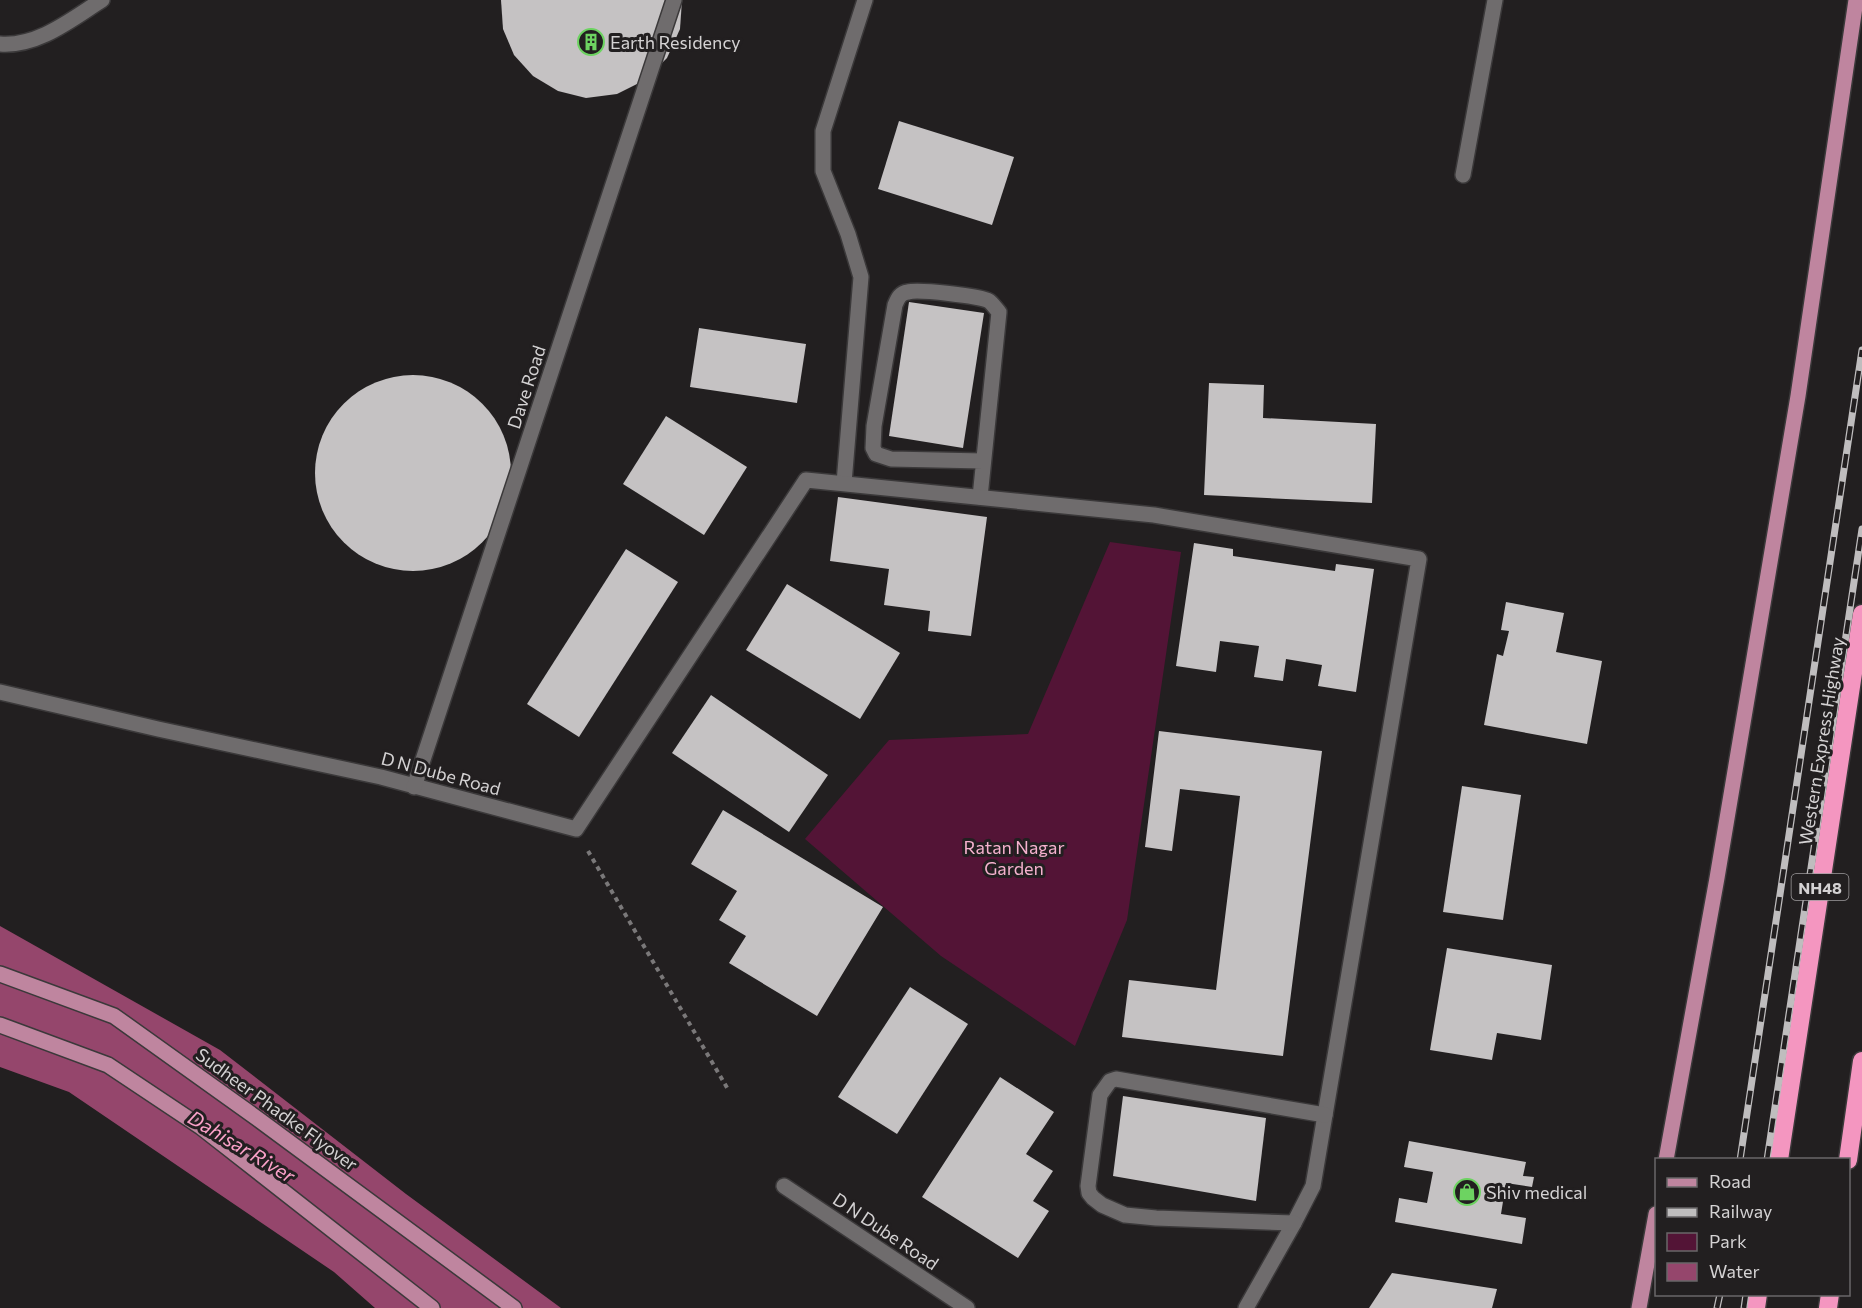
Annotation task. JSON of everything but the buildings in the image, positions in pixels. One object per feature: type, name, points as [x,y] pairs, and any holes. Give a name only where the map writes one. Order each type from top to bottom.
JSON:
[{"type":"highway","name":"Western Express Highway","points":[[1779,1158],[1862,614]]},
{"type":"highway","points":[[1848,1158],[1862,1061]]},
{"type":"main road","points":[[1666,1158],[1717,878],[1798,396],[1856,0]]},
{"type":"main road","name":"Sudheer Phadke Flyover","points":[[0,974],[114,1016],[514,1308]]},
{"type":"main road","points":[[0,1026],[108,1065],[201,1127],[432,1308]]},
{"type":"main road","points":[[1639,1308],[1655,1220]]},
{"type":"street","points":[[0,44],[6,45],[42,37],[102,0]]},
{"type":"street","name":"Dave Road","points":[[414,787],[674,0]]},
{"type":"street","points":[[844,483],[861,277],[848,234],[823,171],[823,131],[865,0]]},
{"type":"street","points":[[1462,175],[1495,0]]},
{"type":"street","points":[[980,497],[999,312],[989,301],[972,296],[905,292],[899,296],[895,305],[874,426],[873,448],[876,454],[891,459],[983,461]]},
{"type":"street","points":[[576,829],[806,480],[1154,515],[1419,559],[1313,1186],[1246,1308]]},
{"type":"street","name":"D N Dube Road","points":[[0,692],[381,777],[576,829]]},
{"type":"street","points":[[1294,1223],[1156,1218],[1125,1215],[1102,1205],[1089,1193],[1088,1186],[1100,1095],[1110,1081],[1116,1079],[1325,1115]]},
{"type":"street","name":"D N Dube Road","points":[[784,1186],[967,1308]]},
{"type":"path","points":[[576,829],[729,1091]]},
{"type":"green space","name":"Ratan Nagar Garden","points":[[1110,542],[1181,552],[1127,920],[1075,1046],[941,956],[805,839],[889,740],[1028,734]]},
{"type":"water","name":"Dahisar River","points":[[0,926],[220,1050],[406,1194],[561,1308],[375,1308],[334,1272],[69,1092],[0,1067]]},
{"type":"railway","points":[[1740,1158],[1862,350]]},
{"type":"railway","points":[[1767,1158],[1862,529]]},
{"type":"railway","points":[[1717,1308],[1720,1296]]},
{"type":"railway","points":[[1744,1308],[1746,1296]]},
{"type":"place","name":"Earth Residency","points":[[591,42]]},
{"type":"place","name":"Shiv medical","points":[[1467,1192]]}]
